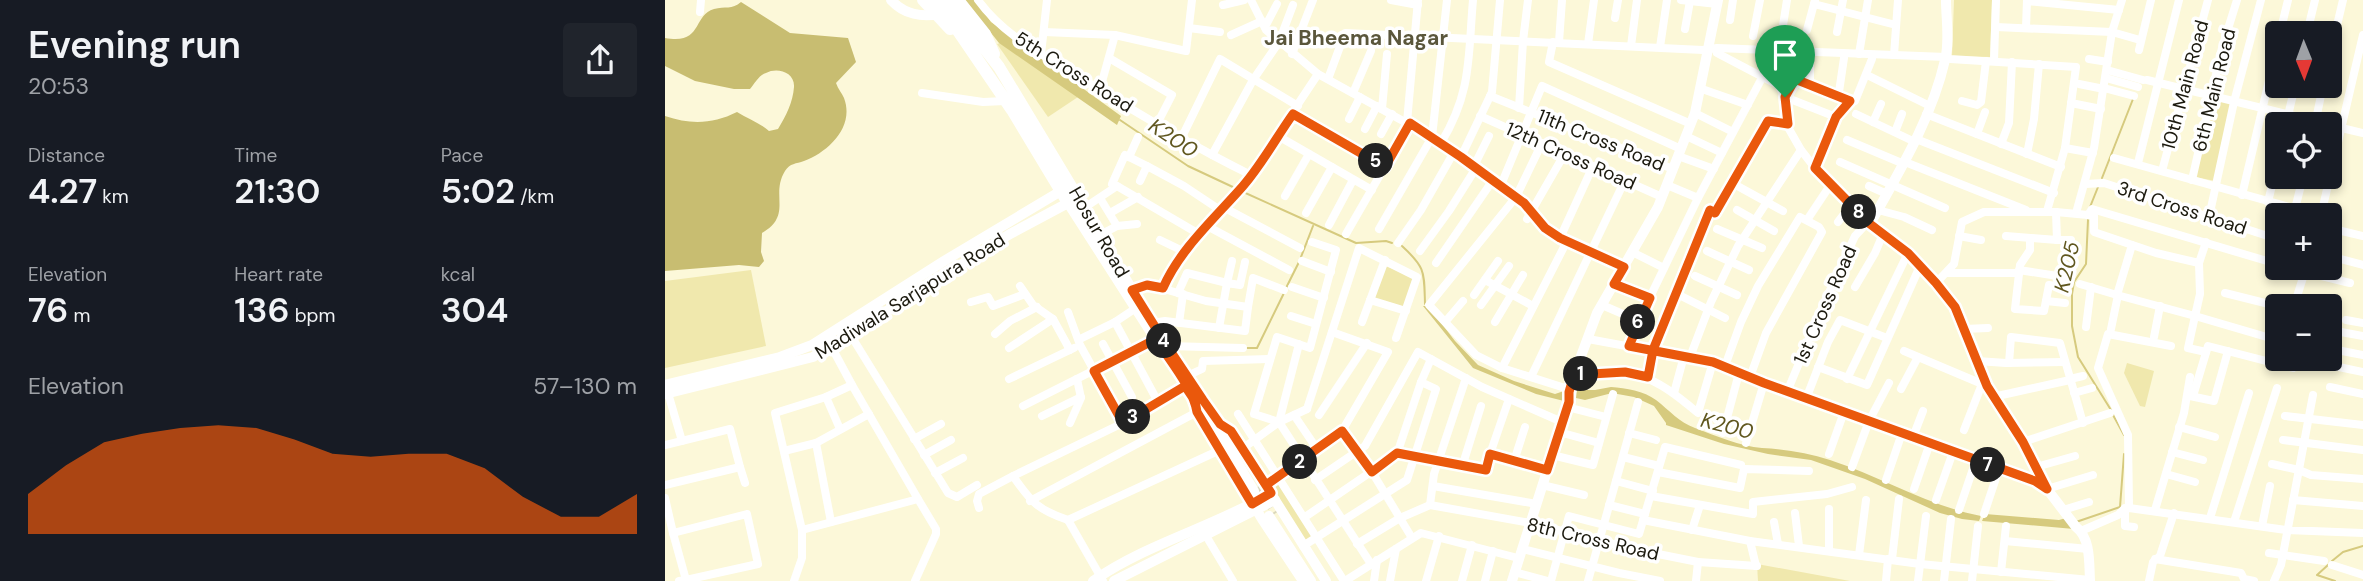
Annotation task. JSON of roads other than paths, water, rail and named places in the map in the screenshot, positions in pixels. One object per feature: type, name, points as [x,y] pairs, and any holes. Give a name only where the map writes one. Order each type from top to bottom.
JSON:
[{"type":"highway","points":[[923,0],[972,43]]},
{"type":"highway","name":"Hosur Road","points":[[936,0],[960,32],[999,67],[1072,197]]},
{"type":"highway","points":[[947,0],[972,43]]},
{"type":"highway","points":[[957,0],[985,34],[999,67]]},
{"type":"highway","name":"Hosur Road","points":[[972,43],[1005,101],[1072,197]]},
{"type":"main road","points":[[891,0],[899,8],[925,16],[941,13],[957,0]]},
{"type":"main road","points":[[1944,0],[1944,60],[1941,77],[1905,163],[1869,223],[1908,253],[1955,307],[1984,385],[2023,442],[2047,489],[2078,529],[2088,549],[2090,580]]},
{"type":"main road","points":[[1513,577],[1569,400],[1574,375],[1588,339],[1602,305],[1662,197],[1696,113],[1718,2]]},
{"type":"main road","name":"Hosur Road","points":[[1072,197],[1100,235],[1167,346],[1186,381],[1196,407]]},
{"type":"main road","name":"Hosur Road","points":[[1072,197],[1136,309],[1220,424]]},
{"type":"main road","name":"Madiwala Sarjapura Road","points":[[721,376],[813,357],[1072,197]]},
{"type":"main road","name":"Madiwala Sarjapura Road","points":[[666,391],[721,376],[812,345],[1072,197]]},
{"type":"main road","points":[[1196,407],[1254,507],[1303,581]]},
{"type":"main road","points":[[1196,407],[1265,491]]},
{"type":"main road","points":[[1220,424],[1231,431],[1265,491]]},
{"type":"main road","points":[[1220,424],[1326,581]]},
{"type":"main road","points":[[1114,581],[1254,507],[1265,491]]},
{"type":"main road","points":[[1098,579],[1114,567],[1254,507]]},
{"type":"main road","points":[[1311,581],[1272,514],[1319,581]]},
{"type":"street","points":[[700,12],[701,0]]},
{"type":"street","name":"5th Cross Road","points":[[978,0],[992,19],[1041,54],[1181,139],[1251,175]]},
{"type":"street","points":[[1041,54],[1047,0]]},
{"type":"street","points":[[1044,32],[1115,35],[1186,51],[1192,0]]},
{"type":"street","points":[[1223,5],[1244,0]]},
{"type":"street","points":[[1251,0],[1263,24],[1279,42],[1318,74],[1441,143],[1516,197],[1530,216],[1563,240],[1624,267]]},
{"type":"street","points":[[1293,54],[1314,0]]},
{"type":"street","points":[[1346,234],[1408,123],[1418,2],[1391,0]]},
{"type":"street","points":[[1379,229],[1432,137],[1447,0]]},
{"type":"street","points":[[1441,143],[1454,122],[1468,80],[1473,0]]},
{"type":"street","points":[[1398,243],[1457,154],[1490,96],[1500,0]]},
{"type":"street","points":[[1519,107],[1528,0]]},
{"type":"street","points":[[1562,0],[1556,42],[1549,62],[1691,124]]},
{"type":"street","points":[[1588,44],[1594,0]]},
{"type":"street","points":[[1615,18],[1618,0]]},
{"type":"street","points":[[1631,46],[1637,0]]},
{"type":"street","points":[[1660,47],[1667,0]]},
{"type":"street","points":[[1681,0],[1718,2]]},
{"type":"street","points":[[1730,20],[1733,0]]},
{"type":"street","points":[[1753,36],[1760,0]]},
{"type":"street","points":[[1779,51],[1787,0]]},
{"type":"street","points":[[1837,32],[1843,0]]},
{"type":"street","points":[[1859,54],[1868,0]]},
{"type":"street","points":[[1894,55],[1898,0]]},
{"type":"street","points":[[1962,101],[1977,105],[1981,102],[1996,27],[1996,0]]},
{"type":"street","points":[[2026,29],[2027,0],[2119,9]]},
{"type":"street","points":[[2076,213],[2093,153],[2112,32],[2122,0]]},
{"type":"street","points":[[2139,50],[2151,0]]},
{"type":"street","points":[[2138,163],[2179,0]]},
{"type":"street","name":"10th Main Road","points":[[2162,171],[2208,0]]},
{"type":"street","name":"6th Main Road","points":[[2192,180],[2222,48],[2237,0]]},
{"type":"street","points":[[2209,217],[2260,0]]},
{"type":"street","points":[[2283,21],[2288,0]]},
{"type":"street","points":[[2310,21],[2315,0]]},
{"type":"street","points":[[2338,21],[2343,0]]},
{"type":"street","points":[[1685,29],[1690,1]]},
{"type":"street","points":[[1807,30],[1814,2],[1896,25]]},
{"type":"street","points":[[1231,35],[1263,24],[1277,4]]},
{"type":"street","points":[[1212,155],[1253,80],[1279,42],[1293,5]]},
{"type":"street","points":[[1996,27],[2112,32],[2140,40]]},
{"type":"street","points":[[1189,28],[1220,32]]},
{"type":"street","points":[[1328,79],[1345,33],[1660,47],[1809,57],[1990,61],[2076,67],[2065,148],[2051,211],[2057,240]]},
{"type":"street","points":[[1100,89],[1115,35]]},
{"type":"street","points":[[2363,40],[2342,128],[2363,133]]},
{"type":"street","points":[[1349,119],[1371,51]]},
{"type":"street","points":[[1709,51],[1894,55],[1944,60]]},
{"type":"street","points":[[1709,51],[1778,85],[1785,97],[1788,124],[1801,150],[1869,223]]},
{"type":"street","points":[[1365,129],[1379,107],[1387,54]]},
{"type":"street","points":[[1809,57],[1809,81]]},
{"type":"street","points":[[1109,58],[1172,94],[1157,124]]},
{"type":"street","points":[[1839,92],[1844,58]]},
{"type":"street","points":[[1181,139],[1220,59],[1385,167]]},
{"type":"street","points":[[1785,97],[1795,79],[1855,101],[1872,59]]},
{"type":"street","points":[[2088,59],[2140,86]]},
{"type":"street","points":[[2001,144],[2009,123],[2012,62]]},
{"type":"street","points":[[2027,154],[2034,119],[2039,64]]},
{"type":"street","points":[[1163,288],[1169,274],[1199,234],[1244,185],[1318,74]]},
{"type":"street","points":[[1867,75],[1977,134],[2060,167]]},
{"type":"street","points":[[1629,346],[1664,268],[1763,76]]},
{"type":"street","points":[[2079,84],[2104,88],[2158,83],[2277,112]]},
{"type":"street","points":[[1436,263],[1497,182],[1522,134],[1542,86],[1714,169]]},
{"type":"street","points":[[1702,89],[1748,105]]},
{"type":"street","points":[[922,93],[983,102],[1005,101]]},
{"type":"street","name":"11th Cross Road","points":[[1490,96],[1673,169]]},
{"type":"street","points":[[2242,195],[2265,96]]},
{"type":"street","points":[[1785,97],[1836,117]]},
{"type":"street","points":[[1815,168],[1836,117],[1850,101]]},
{"type":"street","points":[[2071,103],[2101,109]]},
{"type":"street","points":[[1873,122],[1881,104]]},
{"type":"street","points":[[1977,134],[1985,112]]},
{"type":"street","points":[[1696,113],[1733,132]]},
{"type":"street","points":[[1381,134],[1392,114]]},
{"type":"street","points":[[1856,114],[1915,140],[2054,193]]},
{"type":"street","points":[[1895,132],[1902,114]]},
{"type":"street","name":"12th Cross Road","points":[[1480,116],[1662,197]]},
{"type":"street","points":[[1648,377],[1653,350],[1710,210],[1715,213],[1768,121],[1788,124]]},
{"type":"street","points":[[1278,136],[1372,190]]},
{"type":"street","points":[[1420,251],[1449,211],[1475,167],[1489,136]]},
{"type":"street","points":[[1686,136],[1722,153]]},
{"type":"street","points":[[1129,157],[1138,137]]},
{"type":"street","points":[[1847,139],[2031,212]]},
{"type":"street","points":[[1542,143],[1516,197],[1429,305],[1476,355],[1502,368],[1565,388],[1569,400],[1606,417]]},
{"type":"street","points":[[2065,148],[2093,153]]},
{"type":"street","points":[[1674,393],[1687,356],[1742,239],[1801,150]]},
{"type":"street","points":[[1530,216],[1565,153]]},
{"type":"street","points":[[1285,197],[1309,154]]},
{"type":"street","points":[[1199,234],[1112,184],[1125,155],[1300,248]]},
{"type":"street","points":[[2114,158],[2272,203]]},
{"type":"street","points":[[1840,162],[1945,208]]},
{"type":"street","points":[[1140,181],[1147,166]]},
{"type":"street","points":[[1502,368],[1563,240],[1593,166]]},
{"type":"street","points":[[1306,213],[1332,167]]},
{"type":"street","points":[[1329,225],[1353,180]]},
{"type":"street","points":[[1531,377],[1625,180]]},
{"type":"street","points":[[1732,183],[1783,211]]},
{"type":"street","name":"3rd Cross Road","points":[[2085,184],[2104,183],[2265,235]]},
{"type":"street","points":[[1807,220],[1831,184]]},
{"type":"street","points":[[1667,185],[1699,198]]},
{"type":"street","points":[[1072,197],[1100,198],[1117,186]]},
{"type":"street","points":[[1869,186],[1887,194]]},
{"type":"street","points":[[2268,202],[2271,189]]},
{"type":"street","points":[[1110,213],[1138,197]]},
{"type":"street","points":[[1100,198],[1117,226]]},
{"type":"street","points":[[1838,222],[1851,205]]},
{"type":"street","points":[[2088,215],[2092,209],[2265,260]]},
{"type":"street","points":[[1737,210],[1774,231]]},
{"type":"street","points":[[1878,210],[1932,229]]},
{"type":"street","points":[[1936,283],[1954,264],[1962,222],[1984,212],[2051,211],[2094,216],[2094,232],[2199,262]]},
{"type":"street","points":[[1725,366],[1758,286],[1800,217],[1819,227],[1822,232],[1766,333],[1751,377]]},
{"type":"street","name":"1st Cross Road","points":[[1787,392],[1855,236],[1869,223]]},
{"type":"street","points":[[1100,235],[1117,226],[1137,224]]},
{"type":"street","points":[[1207,226],[1289,270]]},
{"type":"street","points":[[1717,229],[1762,248]]},
{"type":"street","points":[[2342,231],[2363,236]]},
{"type":"street","points":[[1854,287],[1875,253],[1883,234]]},
{"type":"street","points":[[1959,236],[1981,240]]},
{"type":"street","points":[[2006,236],[2071,240]]},
{"type":"street","points":[[2030,238],[2030,250],[2019,272],[2015,309],[2044,311],[2049,285],[2067,288]]},
{"type":"street","points":[[1160,240],[1185,252]]},
{"type":"street","points":[[1312,242],[1336,250],[1310,348],[1277,337],[1254,414],[1279,422],[1357,544],[1374,562],[1374,581]]},
{"type":"street","points":[[2206,242],[2199,262],[2200,294],[2188,348],[2206,352]]},
{"type":"street","points":[[2111,329],[2132,245]]},
{"type":"street","points":[[1243,449],[1279,422],[1307,409],[1359,248],[1417,277],[1397,338]]},
{"type":"street","points":[[1707,251],[1749,270]]},
{"type":"street","points":[[1632,252],[1664,268]]},
{"type":"street","points":[[1847,379],[1908,253]]},
{"type":"street","points":[[2342,259],[2363,265]]},
{"type":"street","points":[[1362,322],[1385,260]]},
{"type":"street","points":[[1219,328],[1232,261]]},
{"type":"street","points":[[1302,261],[1331,272]]},
{"type":"street","points":[[1474,295],[1498,261]]},
{"type":"street","points":[[1179,323],[1180,293],[1187,273],[1240,285],[1245,262]]},
{"type":"street","points":[[1818,367],[1867,385],[1920,265]]},
{"type":"street","points":[[1481,305],[1509,266]]},
{"type":"street","points":[[1947,273],[2019,272],[2064,277]]},
{"type":"street","points":[[1495,322],[1523,275]]},
{"type":"street","points":[[1695,276],[1737,295]]},
{"type":"street","points":[[1152,323],[1165,321],[1245,331],[1253,278],[1324,298]]},
{"type":"street","points":[[1485,280],[1533,306]]},
{"type":"street","points":[[2340,280],[2350,283]]},
{"type":"street","points":[[1614,284],[1650,298]]},
{"type":"street","points":[[2081,284],[2265,336]]},
{"type":"street","points":[[1132,290],[1147,285],[1224,304],[1248,307]]},
{"type":"street","points":[[2086,327],[2091,287]]},
{"type":"street","points":[[971,302],[988,297],[993,306],[1023,290],[1037,307],[1053,319],[1070,350]]},
{"type":"street","points":[[2225,293],[2265,303]]},
{"type":"street","points":[[1677,294],[1725,317]]},
{"type":"street","points":[[1370,300],[1406,312]]},
{"type":"street","points":[[1446,321],[1463,301]]},
{"type":"street","points":[[2046,301],[2066,303]]},
{"type":"street","points":[[1602,305],[1639,321]]},
{"type":"street","points":[[2154,337],[2160,306]]},
{"type":"street","points":[[995,334],[1010,321],[1037,307]]},
{"type":"street","points":[[1009,379],[1070,350],[1136,309]]},
{"type":"street","points":[[1068,312],[1094,371],[1123,423]]},
{"type":"street","points":[[1291,316],[1316,324]]},
{"type":"street","points":[[1009,348],[1053,319]]},
{"type":"street","points":[[1806,399],[1840,320],[1887,338]]},
{"type":"street","points":[[2346,320],[2363,323]]},
{"type":"street","points":[[1115,322],[1157,401]]},
{"type":"street","points":[[1964,329],[1988,328]]},
{"type":"street","points":[[1265,491],[1279,475],[1342,431],[1388,352],[1332,332]]},
{"type":"street","points":[[2342,332],[2363,336]]},
{"type":"street","points":[[850,334],[945,489],[954,497],[977,485]]},
{"type":"street","points":[[2133,527],[2125,526],[2124,510],[2128,435],[2098,368],[2108,334],[2171,346]]},
{"type":"street","points":[[2009,363],[2011,337],[2060,343],[2083,423]]},
{"type":"street","points":[[1024,406],[1156,339]]},
{"type":"street","points":[[1588,339],[1713,362],[1787,392],[2035,481],[2047,489],[2093,475]]},
{"type":"street","points":[[1307,409],[1320,416],[1367,343]]},
{"type":"street","points":[[1103,344],[1132,397]]},
{"type":"street","points":[[1279,422],[1299,345]]},
{"type":"street","points":[[831,346],[936,529],[915,581]]},
{"type":"street","points":[[1167,346],[1244,348]]},
{"type":"street","points":[[2155,510],[2179,427],[2208,346],[2265,359]]},
{"type":"street","points":[[1904,351],[1984,385],[1965,430]]},
{"type":"street","points":[[2190,396],[2214,401],[2228,351]]},
{"type":"street","points":[[2342,351],[2363,355]]},
{"type":"street","points":[[1315,480],[1358,452],[1367,443],[1418,352],[1560,427],[1599,443]]},
{"type":"street","points":[[1859,353],[1877,361]]},
{"type":"street","points":[[1902,389],[1918,357]]},
{"type":"street","points":[[979,508],[979,495],[1013,475],[1123,423],[1202,369],[1203,361],[1269,359]]},
{"type":"street","points":[[1305,517],[1397,453],[1431,359]]},
{"type":"street","points":[[1977,361],[2065,362]]},
{"type":"street","points":[[1574,375],[1625,372],[1648,377],[1674,393],[1697,413],[1713,362]]},
{"type":"street","points":[[2342,368],[2363,372]]},
{"type":"street","points":[[1723,432],[1739,373]]},
{"type":"street","points":[[1993,397],[2083,376]]},
{"type":"street","points":[[2190,377],[2190,396]]},
{"type":"street","points":[[1357,544],[1400,518],[1430,505],[1438,462],[1466,378]]},
{"type":"street","points":[[1070,423],[1081,397],[1077,379]]},
{"type":"street","points":[[1303,546],[1407,480],[1436,388],[1421,382]]},
{"type":"street","points":[[1746,443],[1764,383]]},
{"type":"street","points":[[1853,467],[1869,421],[1889,383]]},
{"type":"street","points":[[794,581],[802,558],[802,530],[775,413],[852,385]]},
{"type":"street","points":[[2330,387],[2363,394]]},
{"type":"street","points":[[2074,393],[2092,388]]},
{"type":"street","points":[[2234,522],[2277,388]]},
{"type":"street","points":[[666,391],[682,441]]},
{"type":"street","points":[[2210,518],[2249,393]]},
{"type":"street","points":[[1552,455],[1593,465],[1613,394]]},
{"type":"street","points":[[2274,581],[2282,555],[2313,395]]},
{"type":"street","points":[[825,397],[841,429]]},
{"type":"street","points":[[1042,416],[1081,397]]},
{"type":"street","points":[[1397,453],[1486,470],[1509,399]]},
{"type":"street","points":[[1588,581],[1638,402]]},
{"type":"street","points":[[1462,467],[1481,406]]},
{"type":"street","points":[[1030,501],[1196,407]]},
{"type":"street","points":[[1913,437],[1923,411]]},
{"type":"street","points":[[1829,454],[1844,412]]},
{"type":"street","points":[[2023,442],[2110,413]]},
{"type":"street","points":[[784,451],[815,443],[869,414]]},
{"type":"street","points":[[1238,414],[1344,581],[1421,533],[1493,551],[1557,559],[1660,581]]},
{"type":"street","points":[[1294,415],[1317,449]]},
{"type":"street","points":[[2285,416],[2363,425]]},
{"type":"street","points":[[915,439],[941,424]]},
{"type":"street","points":[[1514,461],[1525,427]]},
{"type":"street","points":[[2179,427],[2215,437]]},
{"type":"street","points":[[665,445],[730,429],[745,483]]},
{"type":"street","points":[[1342,431],[1372,472],[1412,538]]},
{"type":"street","points":[[1629,433],[1656,440]]},
{"type":"street","points":[[1886,480],[1902,433]]},
{"type":"street","points":[[924,455],[951,440]]},
{"type":"street","points":[[2283,440],[2363,450]]},
{"type":"street","points":[[815,443],[831,522]]},
{"type":"street","points":[[1914,489],[1930,443]]},
{"type":"street","points":[[1513,577],[1549,581],[1569,516],[1639,534],[1665,447],[1741,465]]},
{"type":"street","points":[[1068,520],[1220,450]]},
{"type":"street","points":[[1936,500],[1953,452]]},
{"type":"street","points":[[2172,452],[2203,460]]},
{"type":"street","points":[[1490,454],[1547,470]]},
{"type":"street","points":[[2036,467],[2075,456]]},
{"type":"street","points":[[1623,457],[1659,469],[1740,488],[1744,469],[1809,471]]},
{"type":"street","points":[[936,473],[963,458]]},
{"type":"street","points":[[1959,510],[1976,460]]},
{"type":"street","points":[[2272,464],[2311,475],[2363,479]]},
{"type":"street","points":[[665,485],[740,467]]},
{"type":"street","points":[[1984,513],[1999,468]]},
{"type":"street","points":[[2166,474],[2195,482]]},
{"type":"street","points":[[1013,475],[1030,501],[1043,510],[1068,520],[1098,579]]},
{"type":"street","points":[[1616,481],[1652,494],[1753,514],[1753,502],[1827,494],[1853,487]]},
{"type":"street","points":[[1542,485],[1584,495]]},
{"type":"street","points":[[1433,486],[1537,504]]},
{"type":"street","points":[[2262,526],[2270,486]]},
{"type":"street","points":[[665,498],[673,533],[684,581],[758,564],[747,514],[673,533]]},
{"type":"street","points":[[802,530],[918,499]]},
{"type":"street","points":[[1886,581],[1899,499]]},
{"type":"street","points":[[1859,555],[1866,500]]},
{"type":"street","points":[[2293,500],[2363,506]]},
{"type":"street","points":[[2066,513],[2089,502]]},
{"type":"street","name":"8th Cross Road","points":[[1430,505],[1531,523],[1698,562],[1757,566],[1750,541]]},
{"type":"street","points":[[1609,505],[1692,530],[1750,541],[1920,564],[2090,580]]},
{"type":"street","points":[[1692,530],[1700,505]]},
{"type":"street","points":[[1829,509],[1829,550]]},
{"type":"street","points":[[2078,529],[2124,510],[2155,510],[2286,530],[2363,533]]},
{"type":"street","points":[[1795,513],[1800,546]]},
{"type":"street","points":[[2149,581],[2174,513]]},
{"type":"street","points":[[1918,581],[1926,516]]},
{"type":"street","points":[[1944,581],[1951,519]]},
{"type":"street","points":[[1774,522],[1778,544]]},
{"type":"street","points":[[1972,581],[1978,526]]},
{"type":"street","points":[[2001,572],[2006,526]]},
{"type":"street","points":[[1205,534],[1232,581]]},
{"type":"street","points":[[1426,581],[1439,536]]},
{"type":"street","points":[[2005,541],[2088,549]]},
{"type":"street","points":[[1462,581],[1472,545]]},
{"type":"street","points":[[1391,581],[1396,549]]},
{"type":"street","points":[[1485,581],[1493,551]]},
{"type":"street","points":[[2269,553],[2328,563],[2363,575]]},
{"type":"street","points":[[2155,559],[2241,573],[2243,579],[2254,581]]},
{"type":"street","points":[[1696,581],[1698,562]]},
{"type":"waterway","name":"K205","points":[[2102,178],[2133,99]]},
{"type":"waterway","name":"K200","points":[[1120,120],[1188,166],[1235,188]]},
{"type":"waterway","name":"K205","points":[[2090,207],[2098,187]]},
{"type":"waterway","name":"K200","points":[[1241,191],[1356,243],[1392,243]]},
{"type":"waterway","name":"K205","points":[[2088,220],[2086,264],[2074,282],[2072,294],[2072,326],[2078,357],[2111,410]]},
{"type":"waterway","points":[[1301,257],[1313,226]]},
{"type":"waterway","name":"K200","points":[[1402,246],[1416,260],[1422,271],[1425,304]]},
{"type":"waterway","points":[[1286,288],[1299,262]]},
{"type":"waterway","points":[[1247,348],[1257,348],[1284,293]]},
{"type":"waterway","name":"K205","points":[[2113,415],[2124,435]]},
{"type":"waterway","name":"K200","points":[[2076,522],[2120,507],[2124,454]]},
{"type":"waterway","points":[[2332,561],[2343,552],[2363,546]]},
{"type":"waterway","name":"K200","points":[[2328,565],[2317,575],[2335,581]]},
{"type":"tunnel","points":[[1259,486],[1276,513]]},
{"type":"district","name":"Jai Bheema Nagar","points":[[1356,38]]}]
